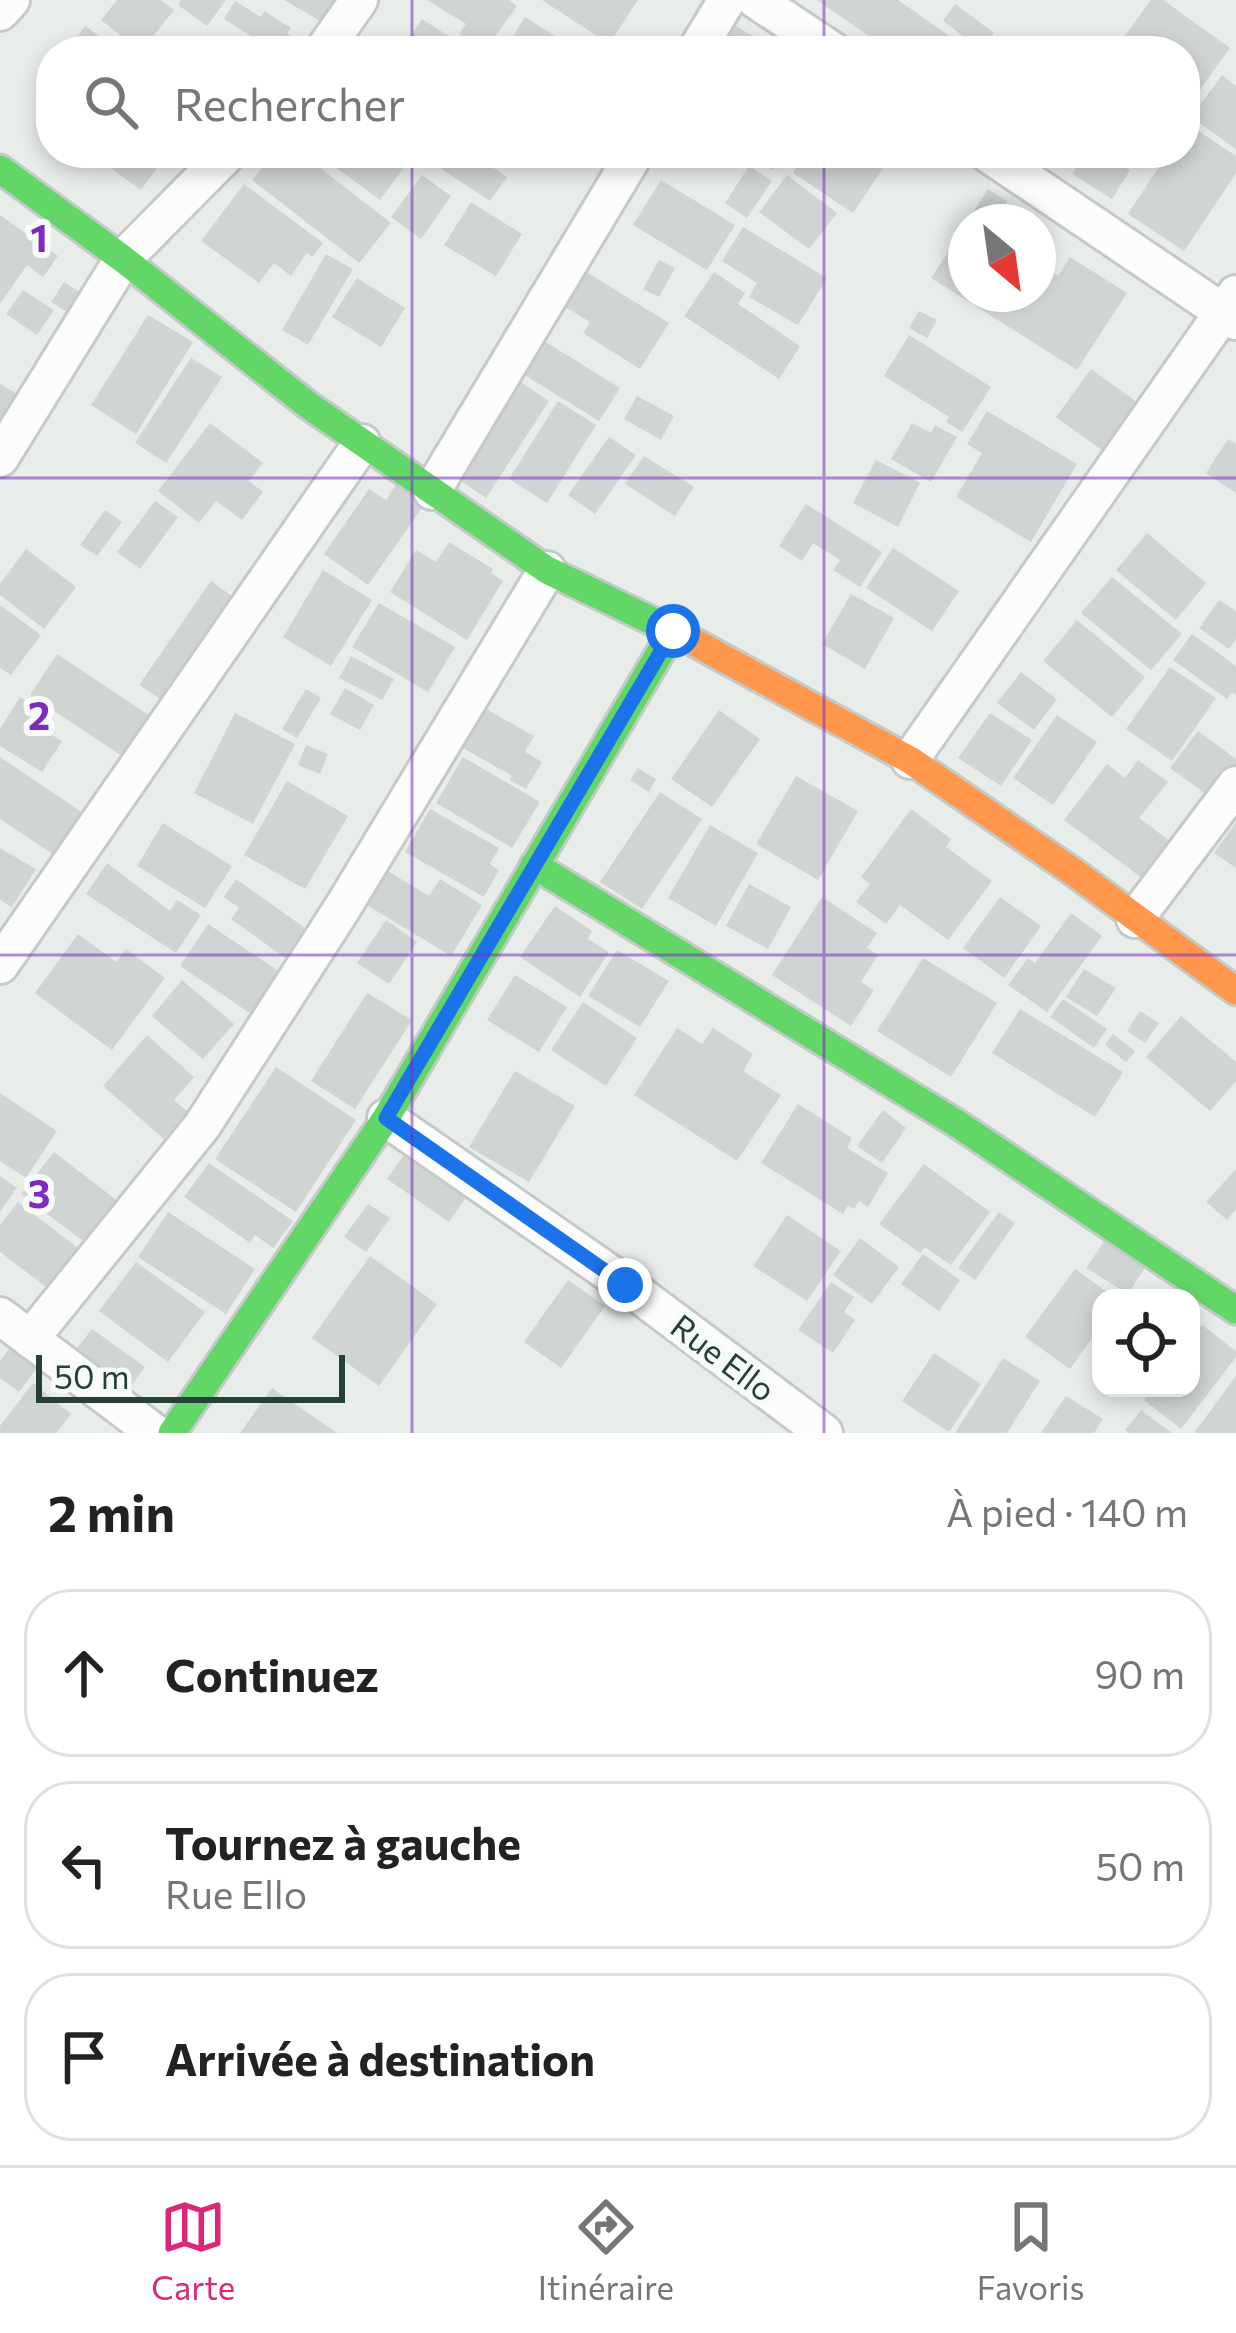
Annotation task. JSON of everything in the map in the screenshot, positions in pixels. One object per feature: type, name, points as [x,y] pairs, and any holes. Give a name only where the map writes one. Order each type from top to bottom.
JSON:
[{"type":"street","points":[[0,12],[11,0]]},
{"type":"street","points":[[334,36],[359,0]]},
{"type":"street","points":[[705,36],[727,0]]},
{"type":"street","points":[[756,0],[810,36]]},
{"type":"street","points":[[0,458],[124,259],[213,168]]},
{"type":"street","points":[[432,491],[626,168]]},
{"type":"street","points":[[910,760],[1232,310],[1010,168]]},
{"type":"street","points":[[0,169],[362,443],[547,570],[673,631],[910,760],[1236,992]]},
{"type":"street","points":[[0,965],[362,443]]},
{"type":"street","points":[[30,1339],[202,1126],[343,907],[547,570]]},
{"type":"street","points":[[172,1433],[386,1118],[673,631]]},
{"type":"street","points":[[1135,919],[1236,785]]},
{"type":"street","points":[[534,865],[956,1123],[1236,1310]]},
{"type":"street","name":"Rue Ello","points":[[386,1118],[625,1285],[824,1433]]},
{"type":"street","points":[[0,1316],[155,1433]]},
{"type":"building","points":[[117,0],[161,0],[174,10],[153,36],[122,36],[101,20]]},
{"type":"building","points":[[181,0],[226,0],[207,26],[178,5]]},
{"type":"building","points":[[284,0],[344,0],[329,26]]},
{"type":"building","points":[[427,0],[509,0],[517,6],[496,36],[462,36],[466,24]]},
{"type":"building","points":[[542,0],[638,0],[614,36],[597,36]]},
{"type":"building","points":[[817,0],[898,0],[950,36],[869,36]]},
{"type":"building","points":[[1151,0],[1163,0],[1230,48],[1200,89],[1200,36],[1125,36]]},
{"type":"building","points":[[235,1],[261,17],[264,11],[291,28],[287,33],[292,36],[251,36],[224,19]]},
{"type":"building","points":[[955,4],[994,33],[963,36],[943,21]]},
{"type":"building","points":[[525,17],[555,36],[513,36]]},
{"type":"building","points":[[422,19],[449,36],[411,36]]},
{"type":"building","points":[[730,22],[753,36],[722,36]]},
{"type":"building","points":[[85,26],[99,36],[78,36]]},
{"type":"building","points":[[1222,75],[1236,86],[1236,149],[1200,123],[1200,105]]},
{"type":"building","points":[[1200,132],[1236,156],[1236,173],[1184,251],[1128,214],[1158,168],[1200,168]]},
{"type":"building","points":[[111,168],[157,168],[141,190]]},
{"type":"building","points":[[262,168],[320,168],[391,223],[359,263],[252,180]]},
{"type":"building","points":[[336,168],[404,168],[380,200]]},
{"type":"building","points":[[440,168],[494,168],[507,177],[490,201]]},
{"type":"building","points":[[748,168],[772,181],[747,218],[725,203]]},
{"type":"building","points":[[796,168],[883,168],[853,213],[793,173]]},
{"type":"building","points":[[1076,168],[1130,170],[1112,199],[1072,174]]},
{"type":"building","points":[[422,175],[451,196],[421,239],[391,217]]},
{"type":"building","points":[[787,175],[837,213],[809,249],[759,212]]},
{"type":"building","points":[[661,180],[735,225],[707,270],[633,225]]},
{"type":"building","points":[[244,184],[323,243],[312,257],[307,253],[291,276],[274,263],[259,283],[201,241]]},
{"type":"building","points":[[988,189],[1007,201],[1005,204],[978,204]]},
{"type":"building","points":[[471,202],[522,234],[496,276],[444,245]]},
{"type":"building","points":[[0,215],[58,256],[43,277],[27,265],[0,304]]},
{"type":"building","points":[[743,227],[827,278],[798,325],[749,297],[757,283],[722,261]]},
{"type":"building","points":[[948,252],[948,289],[931,278]]},
{"type":"building","points":[[326,254],[353,269],[308,345],[282,330]]},
{"type":"building","points":[[1070,257],[1127,293],[1077,370],[985,312],[1056,312],[1056,275]]},
{"type":"building","points":[[659,260],[675,268],[659,297],[643,289]]},
{"type":"building","points":[[580,268],[669,323],[640,369],[583,333],[590,322],[559,303]]},
{"type":"building","points":[[714,272],[745,293],[738,304],[800,346],[779,379],[684,316]]},
{"type":"building","points":[[357,278],[405,308],[381,347],[332,317]]},
{"type":"building","points":[[64,282],[84,295],[72,315],[51,302]]},
{"type":"building","points":[[23,290],[54,310],[37,335],[6,314]]},
{"type":"building","points":[[919,311],[937,320],[927,338],[909,328]]},
{"type":"building","points":[[148,315],[193,342],[136,434],[91,405]]},
{"type":"building","points":[[909,335],[991,387],[962,432],[946,422],[949,417],[884,376]]},
{"type":"building","points":[[536,336],[620,388],[599,421],[515,369]]},
{"type":"building","points":[[191,358],[222,377],[166,463],[135,443]]},
{"type":"building","points":[[1091,369],[1141,405],[1106,453],[1056,417]]},
{"type":"building","points":[[513,377],[549,401],[486,498],[449,473]]},
{"type":"building","points":[[0,384],[21,396],[0,433]]},
{"type":"building","points":[[637,396],[674,416],[661,440],[624,419]]},
{"type":"building","points":[[558,401],[596,425],[547,503],[509,479]]},
{"type":"building","points":[[987,411],[1077,464],[1031,542],[956,497],[982,453],[967,444]]},
{"type":"building","points":[[210,423],[263,463],[249,481],[263,492],[242,520],[216,501],[199,523],[158,491]]},
{"type":"building","points":[[912,423],[931,433],[935,425],[957,437],[931,482],[891,459]]},
{"type":"building","points":[[609,437],[636,455],[595,514],[568,495]]},
{"type":"building","points":[[1228,439],[1236,444],[1236,493],[1206,473]]},
{"type":"building","points":[[644,456],[694,487],[675,516],[625,484]]},
{"type":"building","points":[[876,460],[920,483],[898,527],[853,503]]},
{"type":"building","points":[[396,485],[424,505],[368,585],[324,554],[369,489],[386,500]]},
{"type":"building","points":[[155,501],[178,517],[140,569],[117,552]]},
{"type":"building","points":[[806,504],[882,552],[860,587],[833,570],[840,560],[813,543],[802,561],[779,546]]},
{"type":"building","points":[[105,510],[122,522],[97,556],[80,545]]},
{"type":"building","points":[[1147,533],[1206,583],[1176,620],[1116,570]]},
{"type":"building","points":[[449,542],[493,569],[491,573],[503,581],[467,640],[390,592],[416,550],[436,562]]},
{"type":"building","points":[[893,548],[959,591],[932,631],[866,588]]},
{"type":"building","points":[[26,549],[76,587],[44,629],[0,595],[0,584]]},
{"type":"building","points":[[323,570],[372,600],[331,666],[283,637]]},
{"type":"building","points":[[1112,577],[1182,634],[1151,670],[1081,613]]},
{"type":"building","points":[[211,581],[236,599],[165,702],[139,685]]},
{"type":"building","points":[[851,594],[894,618],[865,669],[822,644]]},
{"type":"building","points":[[1219,600],[1236,611],[1236,639],[1229,649],[1199,628]]},
{"type":"building","points":[[379,603],[455,647],[428,692],[352,647]]},
{"type":"building","points":[[0,605],[41,635],[11,675],[0,668]]},
{"type":"building","points":[[1077,620],[1145,677],[1112,717],[1043,661]]},
{"type":"building","points":[[1192,634],[1236,666],[1236,695],[1232,692],[1227,699],[1173,660]]},
{"type":"building","points":[[57,654],[150,716],[122,756],[30,695]]},
{"type":"building","points":[[351,656],[394,679],[382,700],[339,678]]},
{"type":"building","points":[[1170,667],[1216,698],[1172,761],[1126,729]]},
{"type":"building","points":[[1021,672],[1057,699],[1034,730],[997,703]]},
{"type":"building","points":[[345,688],[374,705],[360,730],[330,714]]},
{"type":"building","points":[[306,689],[321,698],[297,738],[282,729]]},
{"type":"building","points":[[20,697],[47,713],[38,727],[62,741],[42,772],[0,746],[0,729]]},
{"type":"building","points":[[479,705],[534,736],[525,752],[542,762],[526,789],[456,744]]},
{"type":"building","points":[[719,710],[760,739],[712,807],[671,779]]},
{"type":"building","points":[[235,713],[295,744],[253,824],[194,793]]},
{"type":"building","points":[[990,713],[1032,740],[1001,786],[958,758]]},
{"type":"building","points":[[1057,715],[1097,742],[1053,805],[1013,778]]},
{"type":"building","points":[[1198,731],[1236,759],[1236,775],[1217,802],[1170,768]]},
{"type":"building","points":[[306,745],[328,754],[320,774],[298,765]]},
{"type":"building","points":[[0,757],[83,813],[54,855],[0,819]]},
{"type":"building","points":[[463,757],[540,802],[512,848],[436,803]]},
{"type":"building","points":[[1138,760],[1168,782],[1139,818],[1174,844],[1146,881],[1064,820],[1107,764],[1125,778]]},
{"type":"building","points":[[638,768],[656,779],[649,792],[630,780]]},
{"type":"building","points":[[796,776],[858,811],[818,880],[756,844]]},
{"type":"building","points":[[287,781],[348,816],[305,889],[244,855]]},
{"type":"building","points":[[660,792],[702,819],[642,909],[600,882]]},
{"type":"building","points":[[430,809],[499,848],[490,864],[499,870],[484,897],[405,852]]},
{"type":"building","points":[[911,809],[951,839],[946,847],[992,881],[948,940],[900,905],[886,924],[856,902],[870,884],[861,877]]},
{"type":"building","points":[[1236,822],[1236,868],[1214,853]]},
{"type":"building","points":[[163,823],[232,866],[205,908],[137,866]]},
{"type":"building","points":[[710,825],[758,853],[716,926],[668,898]]},
{"type":"building","points":[[0,848],[36,869],[12,907],[0,900]]},
{"type":"building","points":[[107,863],[170,911],[177,900],[201,915],[176,953],[86,894]]},
{"type":"building","points":[[386,870],[429,896],[440,879],[482,905],[451,956],[365,904]]},
{"type":"building","points":[[236,879],[312,933],[291,962],[231,919],[239,908],[224,897]]},
{"type":"building","points":[[749,884],[791,907],[768,949],[726,926]]},
{"type":"building","points":[[822,897],[877,933],[867,948],[878,955],[861,982],[874,990],[851,1026],[772,975]]},
{"type":"building","points":[[1000,897],[1041,926],[1004,978],[963,948]]},
{"type":"building","points":[[555,906],[592,931],[588,939],[609,952],[580,997],[520,957]]},
{"type":"building","points":[[1071,913],[1102,936],[1047,1012],[1008,985],[1028,958],[1035,963]]},
{"type":"building","points":[[386,920],[417,942],[389,984],[357,963]]},
{"type":"building","points":[[208,924],[289,978],[260,1020],[180,966]]},
{"type":"building","points":[[78,934],[116,962],[126,949],[165,978],[112,1050],[35,993]]},
{"type":"building","points":[[617,950],[669,981],[640,1027],[588,996]]},
{"type":"building","points":[[923,958],[997,1003],[951,1077],[877,1031]]},
{"type":"building","points":[[1084,969],[1116,988],[1097,1016],[1066,997]]},
{"type":"building","points":[[515,975],[567,1007],[539,1052],[487,1020]]},
{"type":"building","points":[[182,980],[234,1024],[203,1059],[152,1016]]},
{"type":"building","points":[[367,993],[412,1020],[355,1109],[311,1081]]},
{"type":"building","points":[[1063,999],[1107,1029],[1094,1048],[1050,1017]]},
{"type":"building","points":[[583,1002],[637,1038],[606,1086],[551,1050]]},
{"type":"building","points":[[1020,1009],[1123,1072],[1095,1117],[992,1053]]},
{"type":"building","points":[[1140,1011],[1159,1023],[1145,1043],[1127,1031]]},
{"type":"building","points":[[1181,1016],[1236,1062],[1236,1081],[1210,1111],[1146,1057]]},
{"type":"building","points":[[677,1028],[702,1044],[713,1028],[753,1054],[743,1071],[781,1095],[737,1161],[634,1095]]},
{"type":"building","points":[[1113,1034],[1135,1051],[1126,1062],[1105,1045]]},
{"type":"building","points":[[147,1035],[194,1077],[174,1100],[188,1112],[164,1139],[103,1086]]},
{"type":"building","points":[[276,1067],[356,1120],[296,1212],[215,1159]]},
{"type":"building","points":[[515,1071],[575,1106],[529,1182],[469,1147]]},
{"type":"building","points":[[0,1093],[57,1131],[26,1178],[0,1161]]},
{"type":"building","points":[[798,1104],[852,1138],[847,1148],[888,1173],[868,1207],[859,1201],[854,1209],[848,1205],[843,1214],[761,1163]]},
{"type":"building","points":[[883,1110],[906,1128],[882,1163],[857,1146]]},
{"type":"building","points":[[54,1152],[119,1202],[87,1244],[21,1194]]},
{"type":"building","points":[[405,1153],[467,1196],[449,1222],[387,1179]]},
{"type":"building","points":[[209,1163],[293,1221],[273,1248],[255,1235],[250,1243],[184,1197]]},
{"type":"building","points":[[924,1164],[990,1212],[951,1265],[925,1247],[920,1253],[879,1224]]},
{"type":"building","points":[[1236,1169],[1236,1209],[1227,1220],[1206,1202]]},
{"type":"building","points":[[0,1176],[17,1188],[0,1212]]},
{"type":"building","points":[[18,1202],[83,1252],[53,1292],[0,1252],[0,1225]]},
{"type":"building","points":[[368,1204],[390,1218],[366,1252],[344,1237]]},
{"type":"building","points":[[168,1212],[255,1269],[226,1314],[138,1257]]},
{"type":"building","points":[[999,1212],[1015,1223],[975,1280],[958,1268]]},
{"type":"building","points":[[787,1215],[841,1251],[807,1301],[753,1266]]},
{"type":"building","points":[[860,1238],[899,1267],[872,1304],[833,1275]]},
{"type":"building","points":[[1105,1240],[1146,1266],[1131,1289],[1120,1289],[1086,1268]]},
{"type":"building","points":[[923,1254],[960,1280],[939,1311],[901,1284]]},
{"type":"building","points":[[370,1256],[437,1304],[379,1386],[312,1338]]},
{"type":"building","points":[[136,1262],[205,1312],[168,1362],[99,1311]]},
{"type":"building","points":[[1075,1269],[1103,1289],[1092,1289],[1092,1338],[1070,1369],[1025,1337]]},
{"type":"building","points":[[568,1280],[605,1306],[561,1368],[524,1342]]},
{"type":"building","points":[[831,1282],[854,1297],[844,1312],[855,1320],[833,1353],[798,1330]]},
{"type":"building","points":[[1200,1328],[1236,1351],[1236,1357],[1181,1429],[1144,1400],[1200,1397]]},
{"type":"building","points":[[92,1329],[145,1367],[127,1391],[74,1352]]},
{"type":"building","points":[[16,1339],[44,1359],[19,1392],[0,1378],[0,1361]]},
{"type":"building","points":[[934,1353],[981,1384],[949,1432],[902,1401]]},
{"type":"building","points":[[1003,1358],[1040,1381],[1007,1433],[955,1433]]},
{"type":"building","points":[[1236,1376],[1236,1433],[1194,1433]]},
{"type":"building","points":[[33,1383],[71,1414],[56,1433],[0,1433],[0,1426]]},
{"type":"building","points":[[272,1388],[337,1433],[240,1433]]},
{"type":"building","points":[[1066,1396],[1103,1419],[1094,1433],[1041,1433]]},
{"type":"building","points":[[1141,1410],[1172,1433],[1129,1433],[1125,1430]]},
{"type":"traffic: fast","points":[[0,169],[308,405],[547,570],[679,634]]},
{"type":"traffic: fast","points":[[172,1433],[386,1118],[673,631]]},
{"type":"traffic: fast","points":[[534,865],[956,1123],[1236,1310]]},
{"type":"traffic: slow","points":[[679,634],[910,760],[1236,991]]},
{"type":"route","points":[[625,1285],[386,1118],[673,631]]}]
